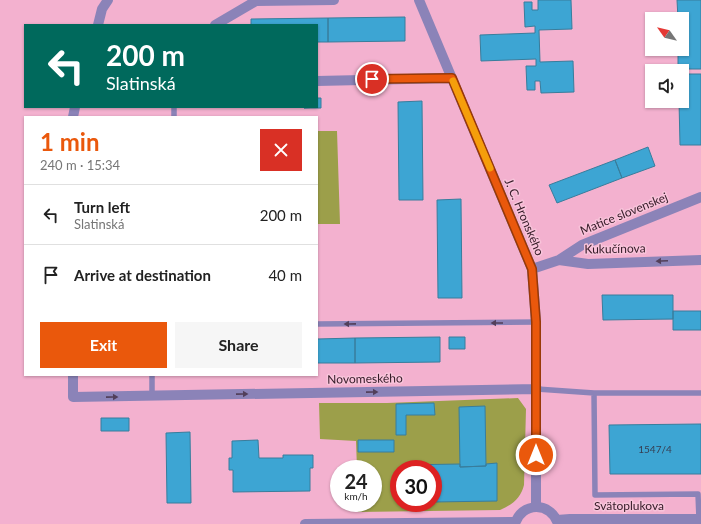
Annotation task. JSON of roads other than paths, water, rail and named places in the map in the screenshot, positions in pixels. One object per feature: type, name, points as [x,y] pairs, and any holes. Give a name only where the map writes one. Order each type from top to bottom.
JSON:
[{"type":"street","points":[[98,24],[102,9],[108,0]]},
{"type":"street","points":[[217,24],[256,1],[334,0]]},
{"type":"street","name":"J. C. Hronského","points":[[419,0],[532,269],[536,322],[536,506]]},
{"type":"street","points":[[318,80],[452,78]]},
{"type":"street","name":"Matice slovenskej","points":[[559,260],[582,245],[701,197]]},
{"type":"street","name":"Kukučínova","points":[[532,269],[559,260],[588,264],[701,260]]},
{"type":"street","name":"Novomeského","points":[[73,376],[73,397],[537,389]]},
{"type":"street","points":[[305,524],[515,523],[523,511],[536,506],[546,509],[554,516],[557,522]]},
{"type":"street","name":"Svätoplukova","points":[[557,522],[570,519],[700,519]]},
{"type":"lane","points":[[318,324],[536,322]]},
{"type":"lane","points":[[152,376],[152,396]]},
{"type":"lane","points":[[537,389],[594,393],[701,393]]},
{"type":"lane","points":[[594,393],[595,495],[698,494],[700,519]]}]
